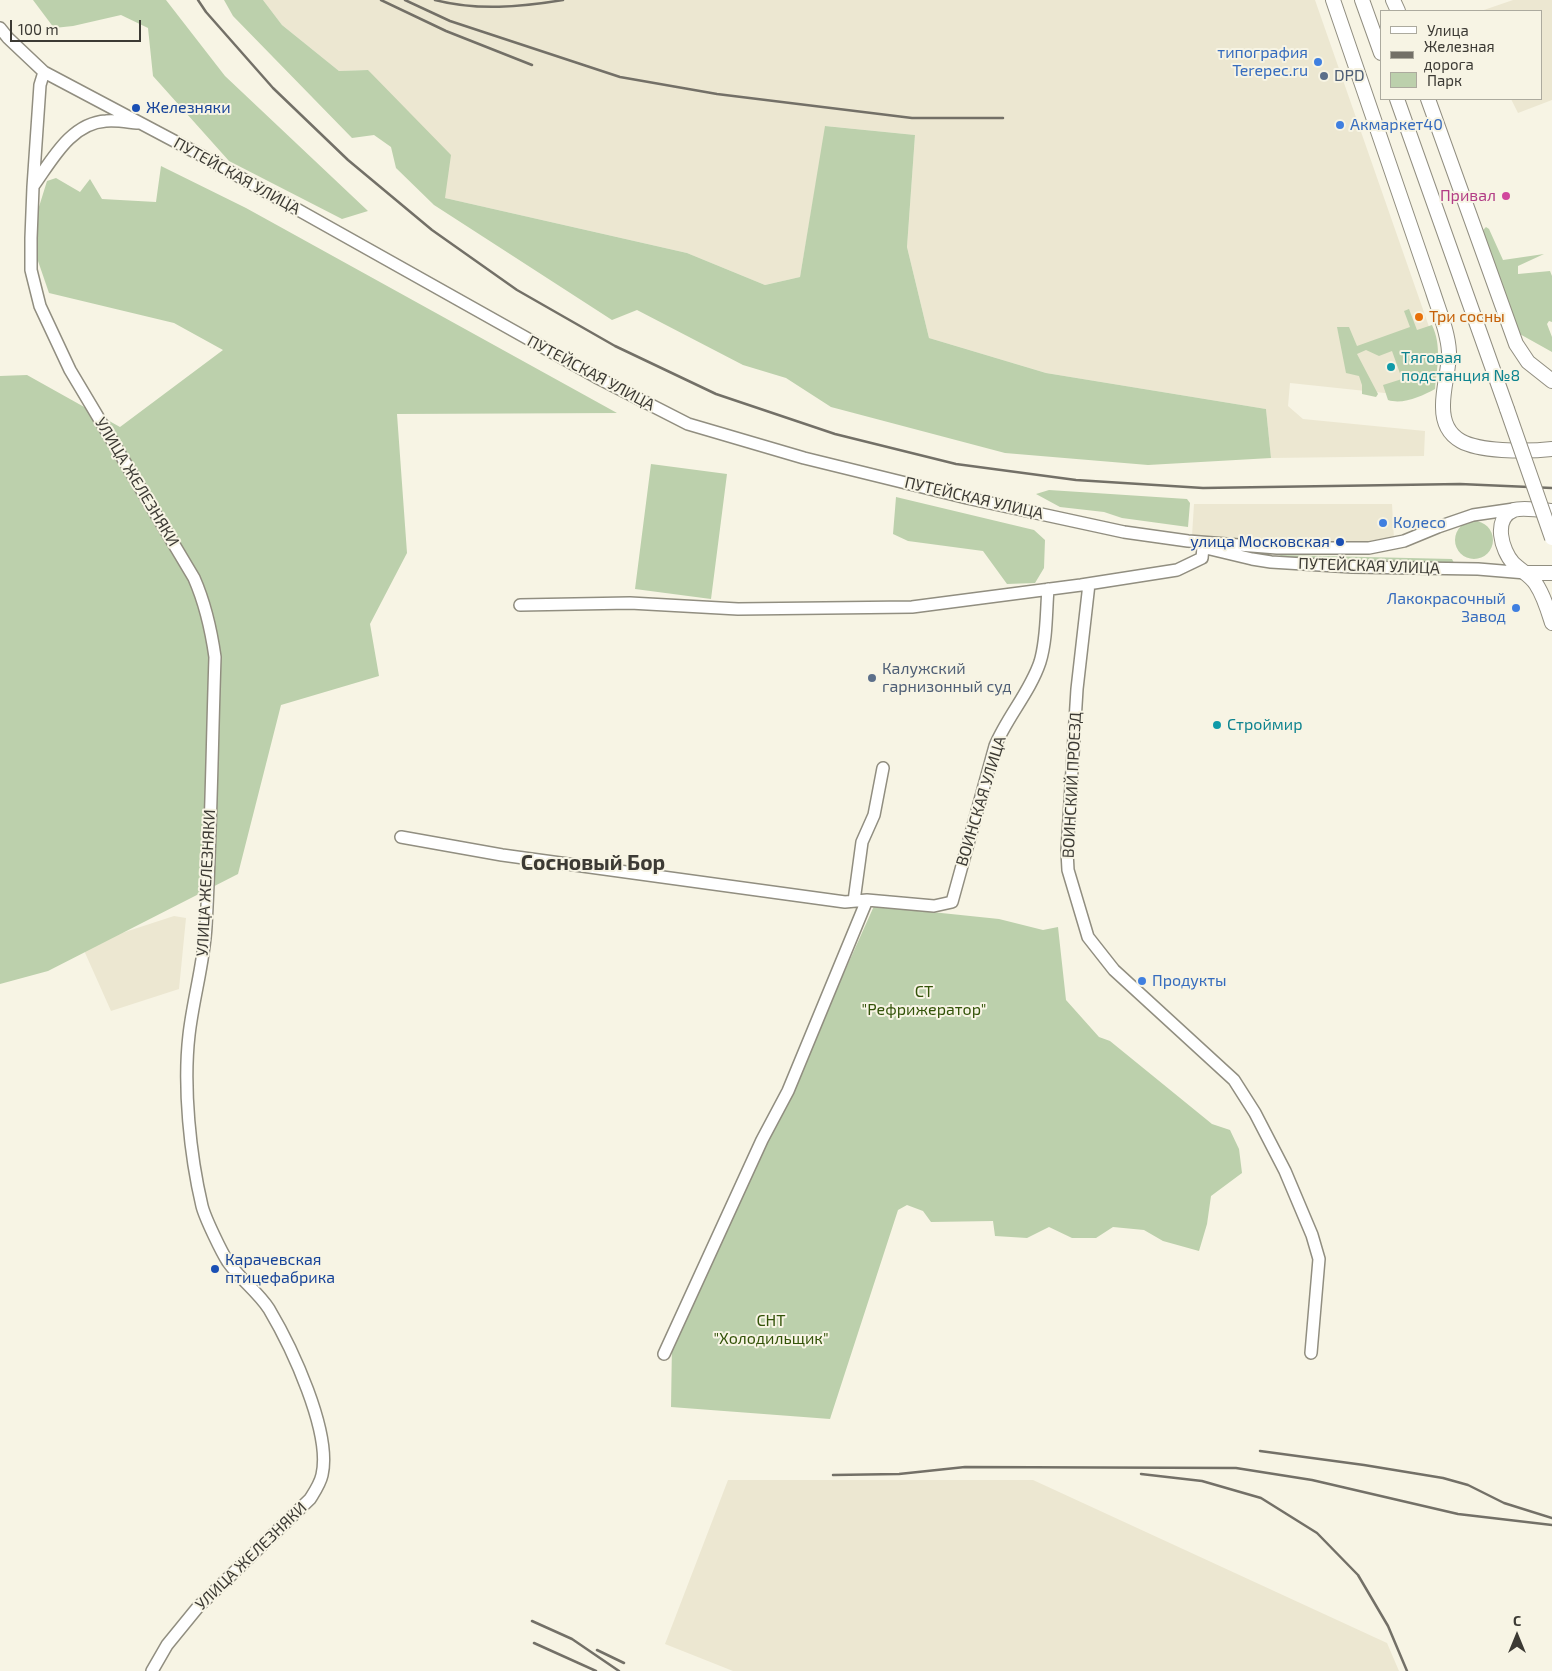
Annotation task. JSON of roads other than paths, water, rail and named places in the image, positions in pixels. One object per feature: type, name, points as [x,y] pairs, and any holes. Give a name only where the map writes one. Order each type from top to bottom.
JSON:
[{"type":"main road","points":[[1333,0],[1433,292],[1445,333],[1449,364],[1443,406],[1444,418],[1448,428],[1464,444],[1476,448],[1525,451],[1552,449]]},
{"type":"main road","points":[[1362,0],[1380,49]]},
{"type":"main road","points":[[1397,100],[1552,538]]},
{"type":"main road","points":[[1428,100],[1516,344],[1528,362],[1552,381]]},
{"type":"main road","points":[[1515,509],[1507,514],[1503,521],[1501,529],[1502,542],[1506,553],[1514,564],[1535,582],[1542,593],[1552,623]]},
{"type":"main road","name":"ПУТЕЙСКАЯ УЛИЦА","points":[[1515,509],[1552,511]]},
{"type":"main road","name":"ПУТЕЙСКАЯ УЛИЦА","points":[[1526,573],[1552,573]]},
{"type":"street","name":"ПУТЕЙСКАЯ УЛИЦА","points":[[0,28],[44,72],[142,123],[596,377],[688,424],[804,458],[967,498],[1124,532],[1188,541],[1277,548],[1369,548],[1404,541],[1474,515],[1515,509]]},
{"type":"street","name":"УЛИЦА ЖЕЛЕЗНЯКИ","points":[[44,72],[40,86],[32,187],[32,270],[40,306],[70,370],[194,578],[202,596],[215,657],[206,929],[198,989],[189,1031],[187,1074],[195,1168],[203,1209],[228,1262],[268,1308],[300,1372],[313,1407],[321,1437],[323,1455],[322,1475],[310,1499],[198,1607],[166,1645],[152,1671]]},
{"type":"street","points":[[32,187],[61,148],[77,132],[96,123],[106,121],[142,123]]},
{"type":"street","name":"ПУТЕЙСКАЯ УЛИЦА","points":[[1188,541],[1203,547],[1271,562],[1352,567],[1478,569],[1526,573]]},
{"type":"street","points":[[520,604],[630,603],[738,609],[912,607],[1089,584],[1177,570],[1202,558],[1203,547]]},
{"type":"street","name":"ВОИНСКИЙ ПРОЕЗД","points":[[1089,584],[1077,689],[1067,852],[1071,878],[1088,937],[1114,970],[1234,1080],[1256,1113],[1285,1171],[1312,1235],[1319,1260],[1310,1353]]},
{"type":"street","name":"ВОИНСКАЯ УЛИЦА","points":[[867,900],[934,906],[952,902],[995,746],[1001,732],[1023,697],[1040,661],[1045,636],[1048,589]]},
{"type":"street","points":[[854,901],[862,842],[874,815],[883,768]]},
{"type":"street","points":[[401,837],[502,855],[845,902],[867,900],[788,1091],[762,1140],[664,1354]]},
{"type":"railway","points":[[198,0],[206,12],[273,88],[348,160],[432,230],[517,290],[615,346],[716,394],[835,434],[956,464],[1076,480],[1203,488],[1460,484],[1552,488]]},
{"type":"railway","points":[[381,0],[446,31],[532,65]]},
{"type":"railway","points":[[405,0],[450,21],[620,77],[717,94],[912,118],[1003,118]]},
{"type":"railway","points":[[435,0],[483,7],[563,0]]},
{"type":"railway","points":[[1260,1451],[1443,1478],[1468,1485],[1504,1503],[1552,1518]]},
{"type":"railway","points":[[833,1475],[899,1474],[965,1467],[1236,1468],[1312,1480],[1458,1514],[1552,1525]]},
{"type":"railway","points":[[1141,1474],[1202,1481],[1261,1498],[1317,1533],[1358,1575],[1388,1626],[1407,1671]]},
{"type":"railway","points":[[532,1621],[572,1639],[619,1671]]},
{"type":"railway","points":[[534,1643],[596,1671]]},
{"type":"railway","points":[[597,1650],[624,1663]]},
{"type":"place","name":"типография Terepec.ru","points":[[1318,62]]},
{"type":"place","name":"DPD","points":[[1324,76]]},
{"type":"place","name":"Железняки","points":[[136,108]]},
{"type":"place","name":"Акмаркет40","points":[[1340,125]]},
{"type":"place","name":"Привал","points":[[1506,196]]},
{"type":"place","name":"Три сосны","points":[[1419,317]]},
{"type":"place","name":"Тяговая подстанция №8","points":[[1391,367]]},
{"type":"place","name":"Колесо","points":[[1383,523]]},
{"type":"place","name":"улица Московская","points":[[1340,542]]},
{"type":"place","name":"Лакокрасочный Завод","points":[[1516,608]]},
{"type":"place","name":"Калужский гарнизонный суд","points":[[872,678]]},
{"type":"place","name":"Строймир","points":[[1217,725]]},
{"type":"place","name":"Продукты","points":[[1142,981]]},
{"type":"place","name":"Карачевская птицефабрика","points":[[215,1269]]},
{"type":"district","name":"Сосновый Бор","points":[[593,863]]},
{"type":"park label","name":"СТ \"Рефрижератор\"","points":[[924,1001]]},
{"type":"park label","name":"СНТ \"Холодильщик\"","points":[[771,1330]]}]
